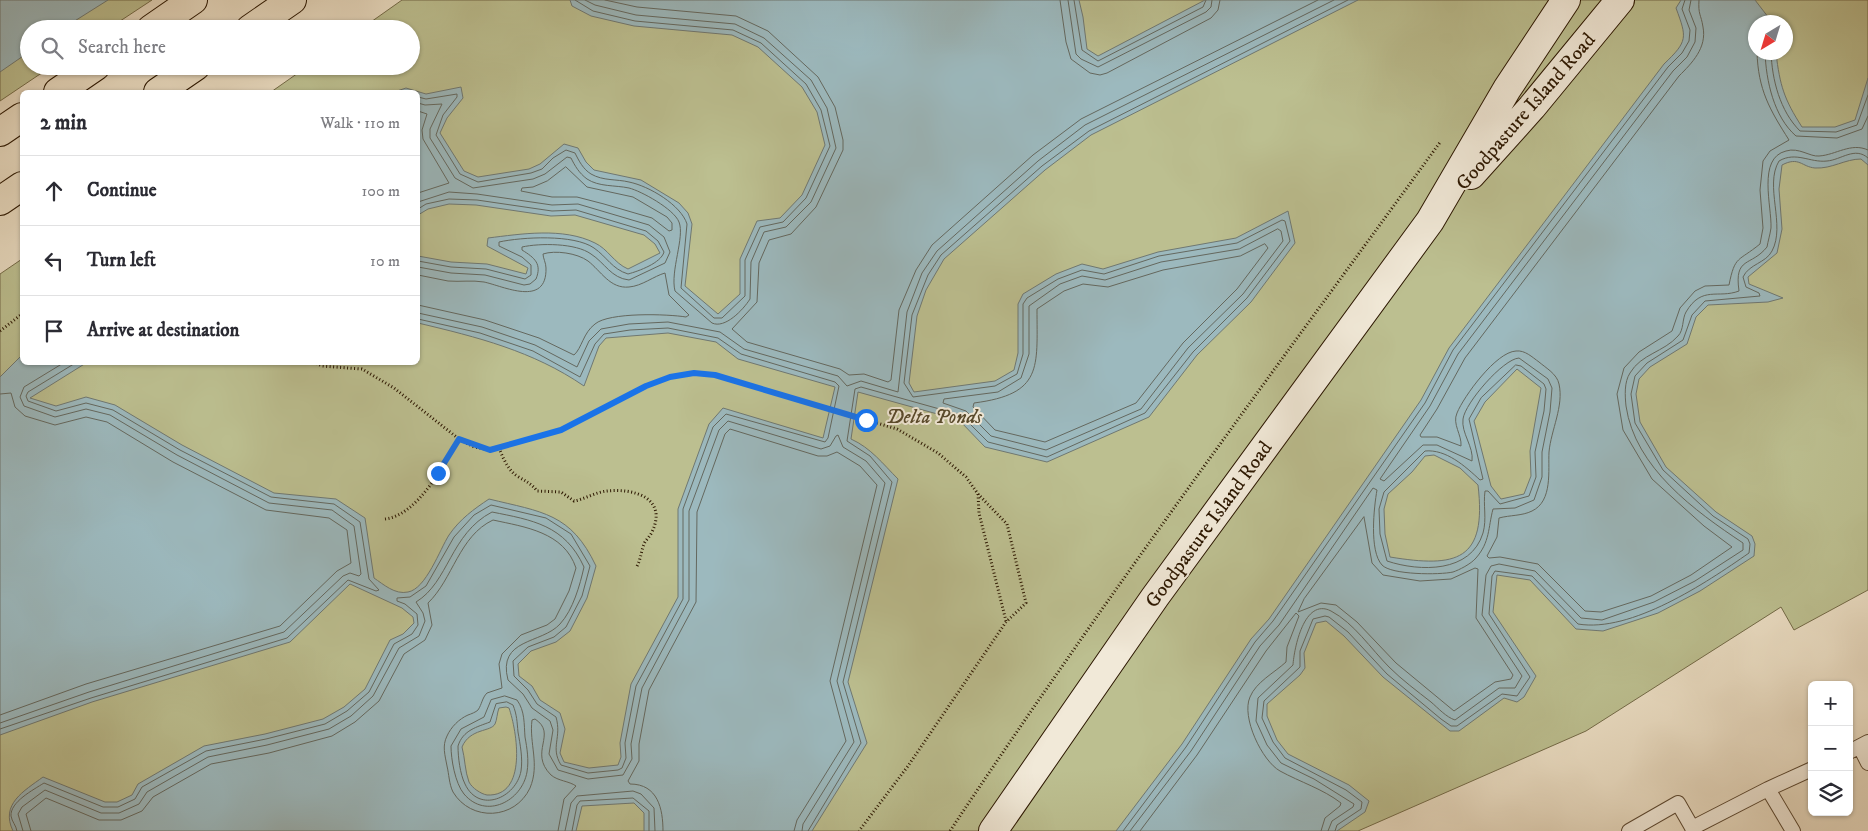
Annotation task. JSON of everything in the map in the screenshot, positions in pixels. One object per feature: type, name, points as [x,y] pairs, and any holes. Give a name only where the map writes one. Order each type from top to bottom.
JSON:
[{"type":"highway","points":[[164,20],[193,0]]},
{"type":"highway","points":[[263,20],[292,0]]},
{"type":"highway","points":[[61,90],[83,75]]},
{"type":"highway","points":[[161,90],[183,75]]},
{"type":"highway","points":[[0,132],[20,117]]},
{"type":"highway","points":[[0,202],[20,187]]},
{"type":"main road","name":"Goodpasture Island Road","points":[[1430,221],[1507,89],[1566,0]]},
{"type":"main road","name":"Goodpasture Island Road","points":[[993,831],[1155,597],[1430,221],[1532,107],[1620,0]]},
{"type":"lane","points":[[1859,747],[1868,763]]},
{"type":"lane","points":[[1630,831],[1678,803],[1693,830],[1768,788],[1808,771]]},
{"type":"lane","points":[[1768,788],[1793,831]]},
{"type":"path","points":[[950,831],[1034,706],[1125,577],[1446,134]]},
{"type":"path","points":[[0,331],[20,316]]},
{"type":"path","points":[[320,365],[362,369],[394,388],[459,439],[490,450],[561,430],[646,386],[670,377],[694,373],[715,375],[897,429],[938,453],[966,477],[978,494],[1007,524],[1026,603],[1006,622],[908,766],[859,831]]},
{"type":"path","points":[[385,519],[403,514],[413,505],[444,465],[459,439]]},
{"type":"path","points":[[499,448],[504,460],[515,475],[532,484],[537,491],[561,492],[574,501],[605,491],[624,490],[636,492],[648,498],[653,507],[655,519],[652,532],[645,543],[636,568]]},
{"type":"path","points":[[978,494],[979,513],[1006,622]]},
{"type":"green space","points":[[0,0],[152,0],[122,20],[20,20],[20,75],[39,75],[0,101]]},
{"type":"green space","name":"Delta Ponds","points":[[402,0],[1868,0],[1868,590],[1794,630],[1781,607],[1586,731],[1358,831],[0,831],[0,274],[20,260],[20,365],[420,365],[420,90],[274,90],[295,75],[420,75],[420,20],[374,20]]},
{"type":"water","points":[[0,0],[108,0],[76,20],[20,20],[20,58],[0,72]]},
{"type":"water","points":[[570,0],[1079,0],[1087,49],[1098,56],[1205,0],[1358,0],[1091,135],[1045,170],[944,259],[926,290],[917,316],[909,383],[914,392],[995,381],[1014,370],[1018,353],[1018,304],[1023,294],[1056,274],[1082,264],[1103,269],[1158,252],[1236,238],[1288,211],[1295,243],[1251,302],[1197,355],[1149,417],[1047,462],[985,447],[959,420],[858,392],[851,439],[871,452],[898,479],[848,682],[867,743],[812,831],[644,831],[644,813],[634,803],[582,806],[576,831],[13,831],[10,822],[12,806],[22,793],[43,777],[105,802],[117,802],[132,795],[138,784],[204,746],[265,734],[323,719],[344,707],[365,689],[390,640],[403,634],[414,623],[413,617],[402,608],[350,584],[290,642],[92,702],[0,735],[0,377],[20,357],[20,365],[83,365],[30,398],[56,406],[86,397],[115,405],[182,445],[274,493],[336,499],[365,518],[374,578],[398,592],[408,592],[421,584],[453,529],[489,499],[540,512],[565,525],[586,548],[596,566],[587,598],[570,631],[556,642],[531,651],[518,664],[519,676],[532,686],[540,700],[560,713],[565,729],[560,753],[564,762],[589,768],[618,765],[621,757],[620,743],[631,684],[678,597],[678,509],[709,424],[723,408],[823,438],[835,387],[738,359],[716,342],[668,333],[606,338],[599,346],[584,386],[545,363],[525,354],[483,340],[420,324],[420,256],[451,262],[487,264],[526,274],[528,268],[487,246],[488,238],[542,233],[569,235],[595,243],[628,269],[660,253],[655,244],[644,235],[575,215],[551,216],[476,205],[449,204],[428,209],[420,214],[420,92],[426,94],[461,87],[463,98],[447,118],[440,133],[464,171],[478,177],[529,169],[540,164],[564,144],[578,148],[586,162],[594,170],[641,180],[679,203],[688,213],[692,224],[685,286],[718,314],[740,294],[740,259],[757,221],[780,218],[802,195],[825,145],[817,112],[802,87],[758,47],[732,35],[634,26],[591,16],[572,6]],"holes":[[[499,708],[509,708],[516,746],[514,774],[509,785],[500,793],[487,795],[479,792],[469,782],[462,747],[475,733],[493,727]]]},
{"type":"water","points":[[1681,0],[1755,0],[1767,15],[1748,15],[1748,60],[1777,60],[1784,92],[1802,127],[1835,127],[1855,120],[1868,78],[1868,165],[1861,159],[1821,168],[1796,162],[1782,165],[1779,189],[1782,229],[1777,253],[1748,277],[1749,284],[1783,298],[1768,302],[1708,305],[1696,317],[1687,344],[1650,367],[1639,379],[1636,394],[1640,422],[1666,467],[1716,512],[1752,536],[1755,544],[1754,556],[1700,591],[1658,613],[1603,631],[1576,629],[1530,580],[1497,575],[1493,612],[1536,676],[1524,697],[1517,702],[1504,698],[1459,731],[1450,731],[1383,677],[1344,636],[1326,621],[1316,623],[1304,653],[1305,668],[1300,675],[1267,704],[1267,716],[1277,740],[1288,754],[1349,785],[1369,801],[1365,812],[1337,831],[1116,831],[1182,744],[1251,639],[1269,619],[1421,400],[1449,348],[1664,64],[1678,50],[1683,39],[1682,26],[1676,8]],"holes":[[[1517,369],[1541,388],[1530,451],[1531,476],[1524,494],[1501,499],[1491,486],[1474,421],[1485,402]],[[1434,455],[1460,468],[1478,485],[1480,510],[1477,530],[1472,544],[1462,554],[1450,559],[1433,561],[1390,557],[1385,534],[1384,509],[1388,494],[1412,472],[1425,456]]]},
{"type":"route","points":[[438,473],[459,439],[474,446],[490,450],[561,430],[646,386],[670,377],[694,373],[715,375],[866,420]]}]
